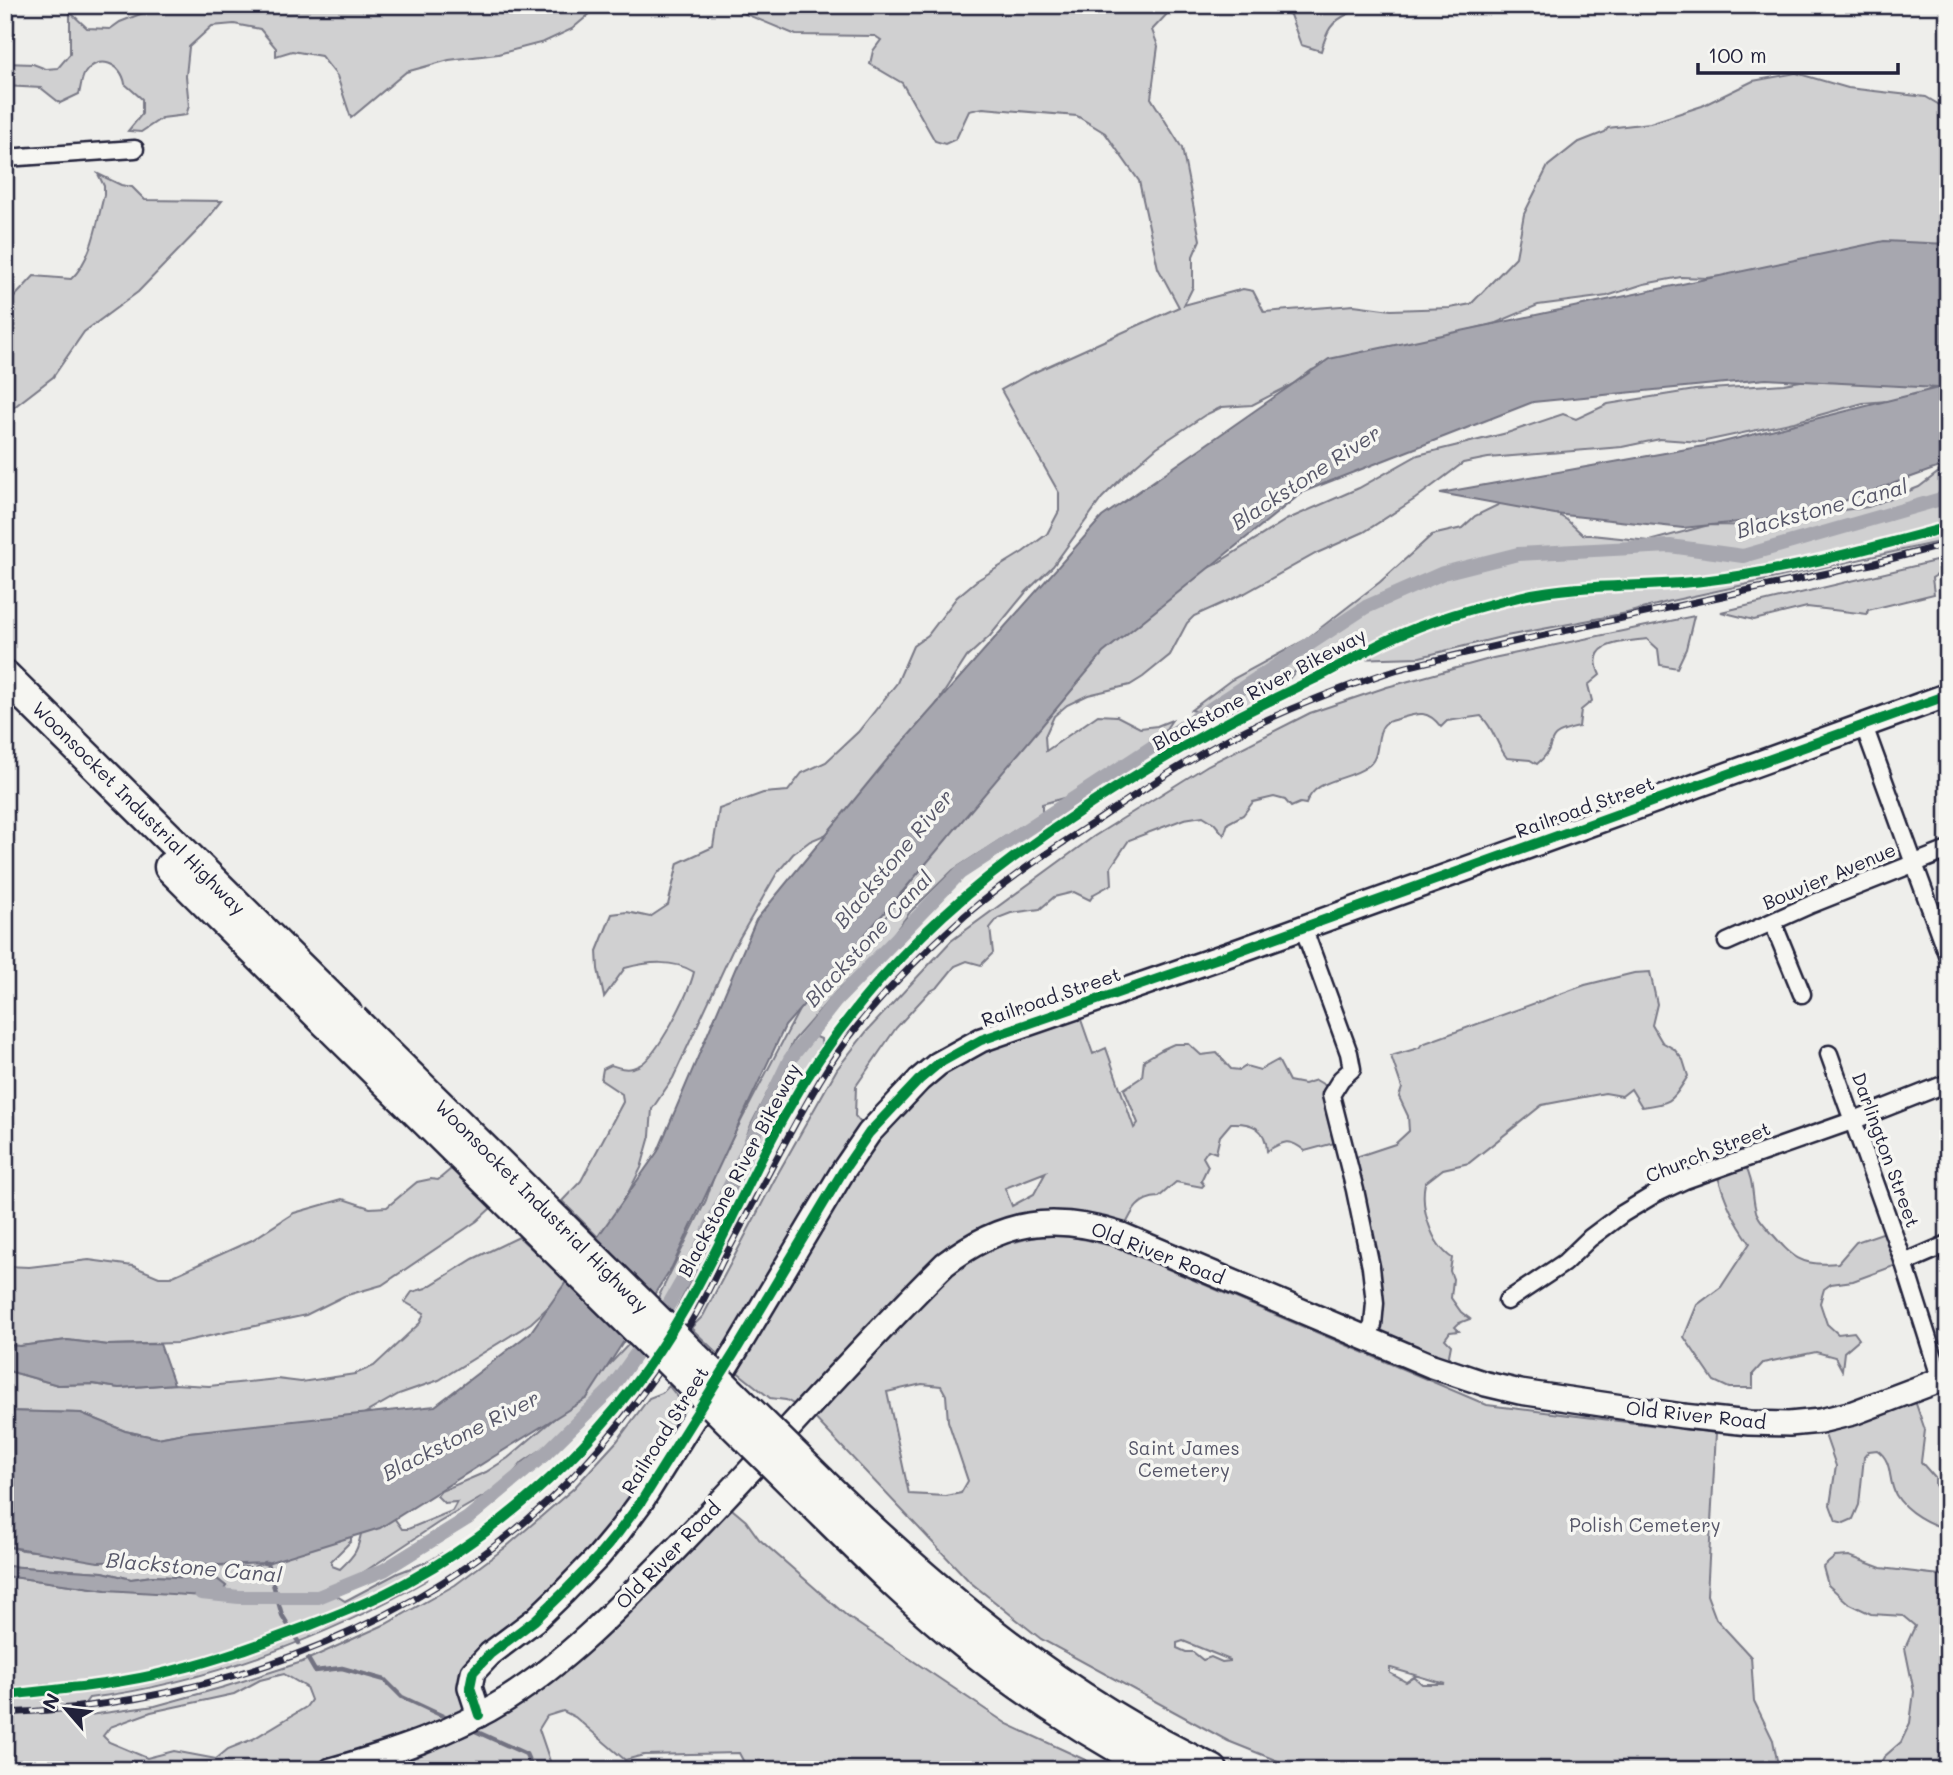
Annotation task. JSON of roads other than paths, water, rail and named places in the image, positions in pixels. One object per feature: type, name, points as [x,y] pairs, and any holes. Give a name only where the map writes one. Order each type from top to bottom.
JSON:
[{"type":"highway","name":"Woonsocket Industrial Highway","points":[[5,676],[339,1020],[814,1489],[906,1592],[985,1659],[1063,1714],[1159,1770]]},
{"type":"highway","name":"Woonsocket Industrial Highway","points":[[5,704],[339,1020]]},
{"type":"highway","name":"Woonsocket Industrial Highway","points":[[814,1489],[1016,1653],[1107,1714],[1212,1770]]},
{"type":"street","points":[[5,158],[135,149]]},
{"type":"street","name":"Railroad Street","points":[[479,1715],[470,1687],[473,1672],[490,1654],[535,1620],[563,1593],[598,1557],[634,1512],[869,1133],[919,1080],[938,1064],[981,1040],[1948,695]]},
{"type":"street","points":[[1864,726],[1948,957]]},
{"type":"street","name":"Bouvier Avenue","points":[[1727,942],[1812,904],[1948,850]]},
{"type":"street","points":[[1773,923],[1802,994]]},
{"type":"street","points":[[1303,927],[1349,1053],[1352,1069],[1341,1079],[1331,1095],[1371,1267],[1375,1303],[1373,1325],[1366,1338]]},
{"type":"street","name":"Darlington Street","points":[[1829,1054],[1944,1378]]},
{"type":"street","name":"Church Street","points":[[1507,1301],[1564,1263],[1590,1238],[1622,1214],[1655,1194],[1685,1180],[1852,1121],[1948,1083]]},
{"type":"street","name":"Old River Road","points":[[331,1770],[426,1740],[479,1715],[528,1685],[582,1642],[689,1535],[923,1285],[945,1264],[984,1239],[1010,1229],[1050,1222],[1081,1223],[1098,1227],[1433,1366],[1486,1384],[1576,1401],[1749,1423],[1789,1424],[1820,1421],[1853,1413],[1944,1378]]},
{"type":"street","points":[[1904,1263],[1948,1244]]},
{"type":"water","name":"Blackstone River","points":[[1884,241],[1948,244],[1948,464],[1805,515],[1683,528],[1555,514],[1440,493],[1715,444],[1938,388],[1766,379],[1533,402],[1303,492],[1103,653],[898,897],[785,1026],[672,1267],[587,1398],[380,1528],[267,1563],[219,1565],[159,1561],[98,1562],[5,1546],[5,1411],[81,1413],[125,1431],[158,1438],[189,1432],[435,1406],[530,1333],[658,1151],[756,920],[886,761],[1102,517],[1329,359]]},
{"type":"water","points":[[67,1340],[108,1345],[160,1344],[174,1384],[119,1388],[93,1384],[58,1385],[5,1370],[5,1345],[20,1346]]},
{"type":"water","points":[[5,1566],[103,1572],[131,1579],[152,1576],[217,1579],[226,1586],[220,1597],[106,1590],[5,1576]]},
{"type":"waterway","name":"Blackstone Canal","points":[[201,1593],[239,1597],[318,1597],[384,1570],[468,1518],[545,1454],[612,1388],[660,1320],[697,1255],[790,1059],[835,1002],[960,873],[1366,607],[1443,573],[1518,554],[1670,546],[1743,556],[1948,497]]},
{"type":"waterway","points":[[264,1563],[267,1563],[282,1615],[299,1643]]},
{"type":"waterway","points":[[308,1659],[315,1671],[342,1668],[385,1680],[402,1697],[447,1718]]},
{"type":"waterway","points":[[473,1730],[526,1754],[533,1770]]},
{"type":"railway","points":[[5,1713],[78,1707],[151,1696],[223,1678],[294,1655],[362,1626],[427,1592],[488,1551],[545,1504],[586,1463],[658,1372],[699,1309],[813,1092],[840,1050],[884,995],[949,930],[1002,885],[1185,763],[1277,715],[1402,668],[1871,564],[1948,544]]},
{"type":"park label","name":"Saint James Cemetery","points":[[1184,1459]]},
{"type":"park label","name":"Polish Cemetery","points":[[1645,1525]]}]
